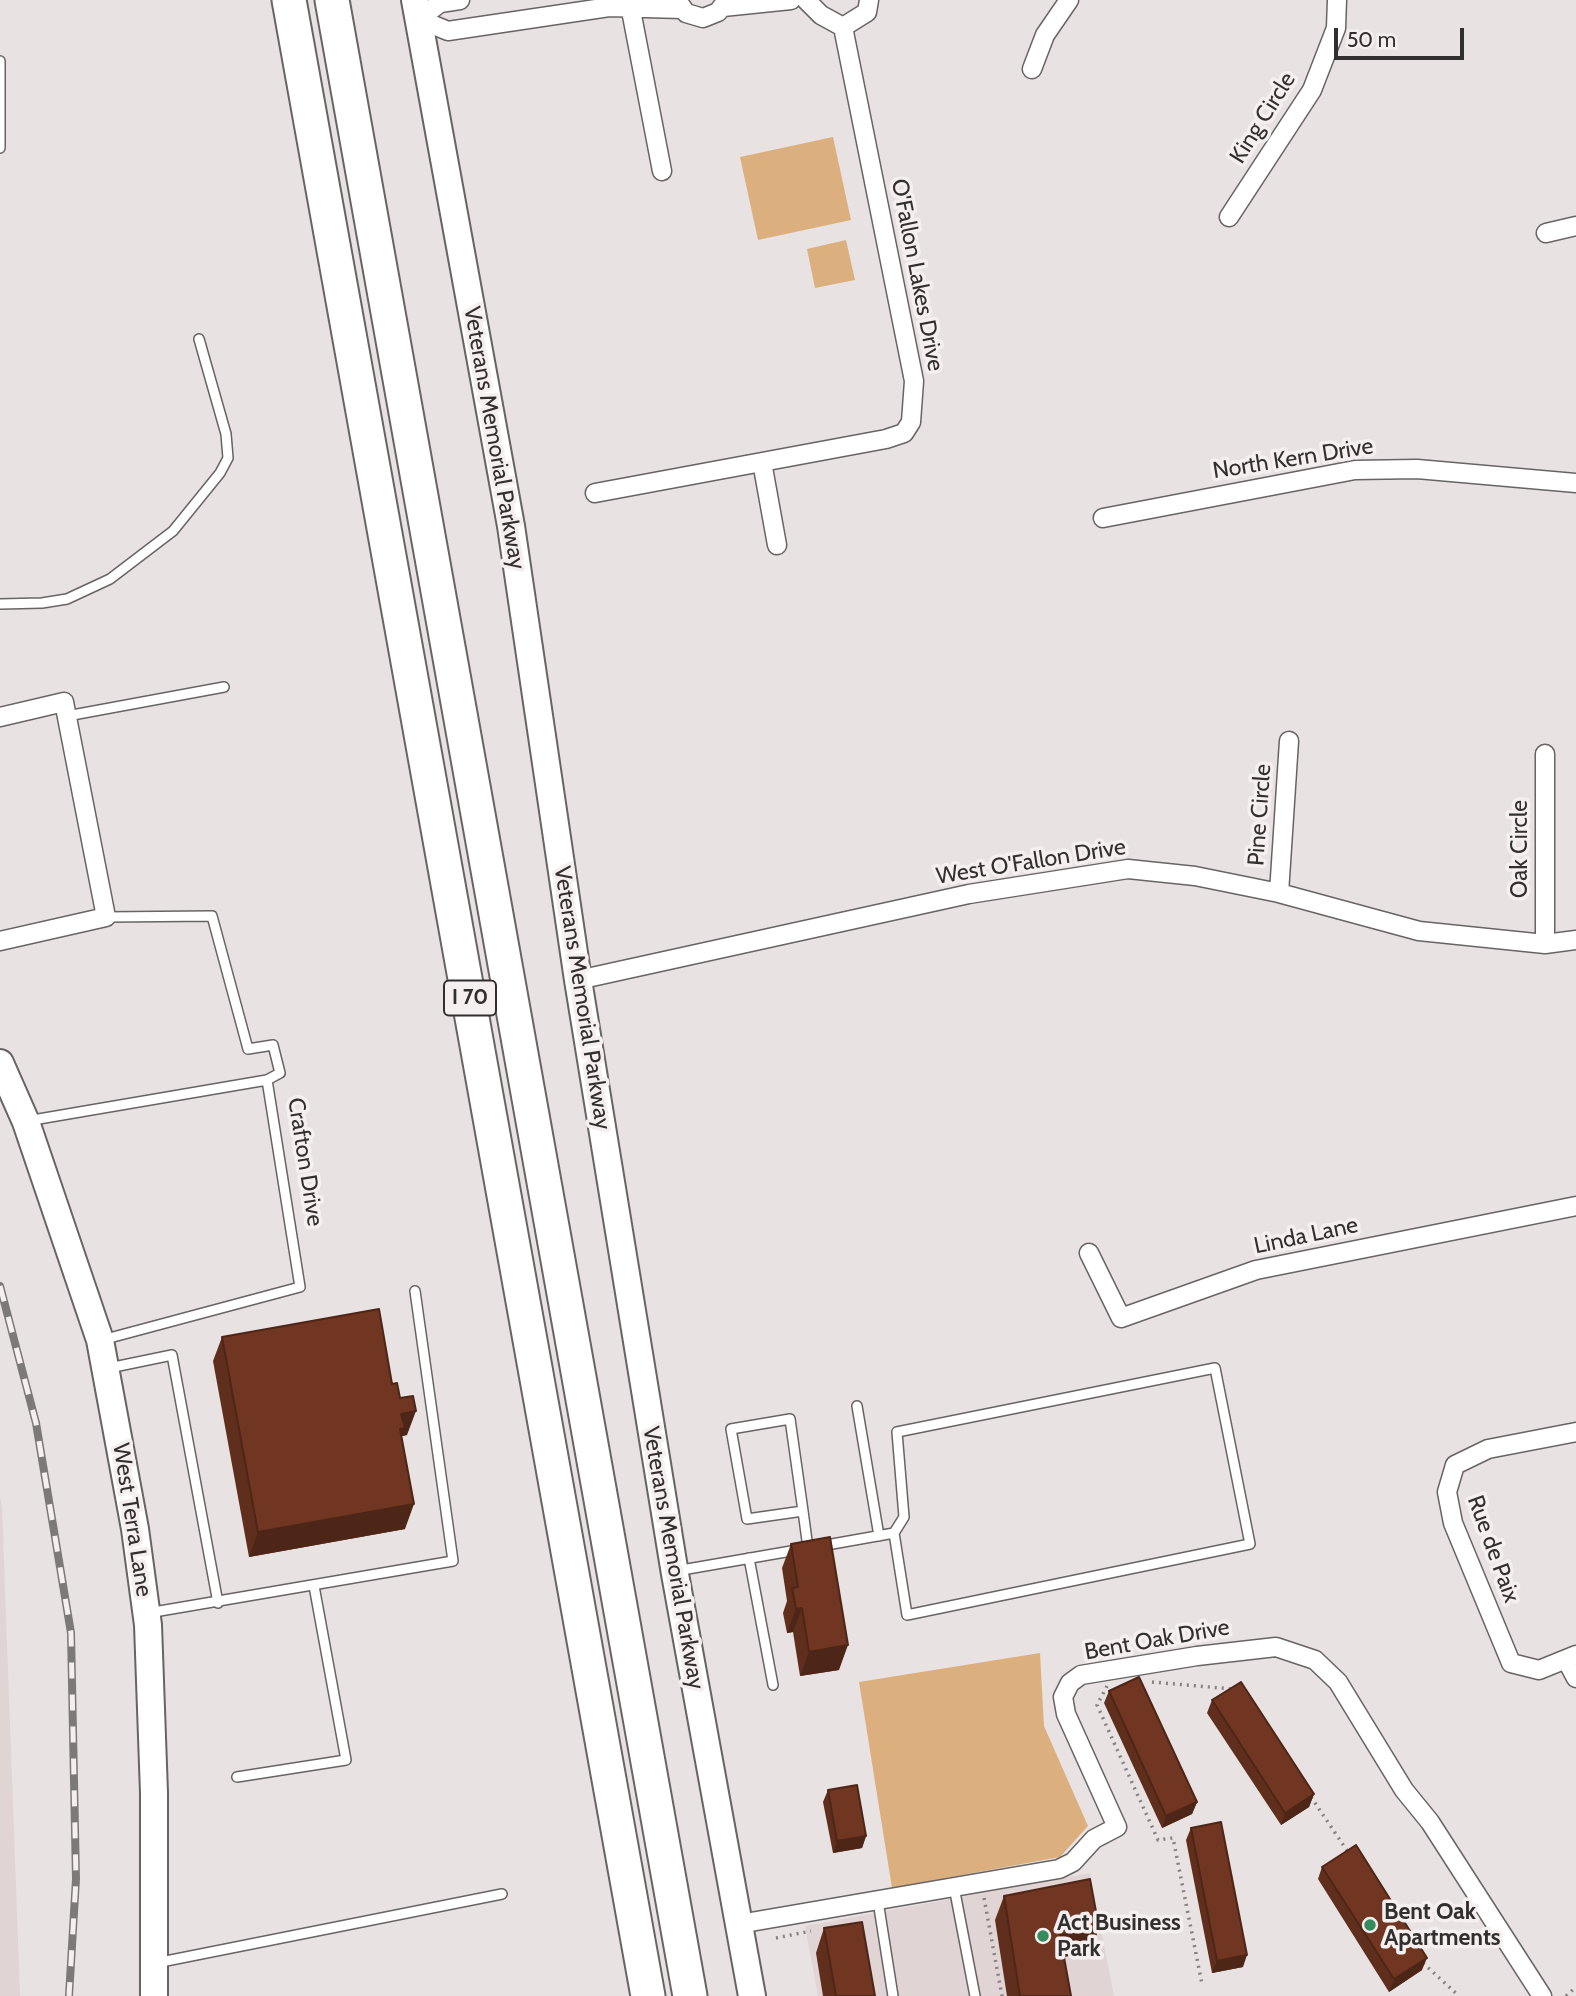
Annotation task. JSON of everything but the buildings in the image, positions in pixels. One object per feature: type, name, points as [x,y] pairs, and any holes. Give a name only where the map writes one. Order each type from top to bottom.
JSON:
[{"type":"highway","name":"I 70","points":[[289,0],[648,1996]]},
{"type":"highway","name":"I 70","points":[[332,0],[690,1996]]},
{"type":"street","points":[[417,10],[460,0]]},
{"type":"street","points":[[417,10],[448,31],[629,4],[680,4],[686,13],[703,18],[725,4],[791,0]]},
{"type":"street","points":[[806,0],[821,15],[843,27],[867,12],[869,0]]},
{"type":"street","points":[[1032,69],[1045,35],[1069,0]]},
{"type":"street","name":"King Circle","points":[[1229,217],[1312,90],[1336,28],[1337,0]]},
{"type":"street","points":[[629,4],[662,171]]},
{"type":"street","name":"Veterans Memorial Parkway","points":[[417,10],[511,526],[578,980],[674,1571],[752,1996]]},
{"type":"street","name":"O'Fallon Lakes Drive","points":[[595,493],[886,439],[904,433],[911,422],[914,381],[843,27]]},
{"type":"street","points":[[1546,233],[1576,226]]},
{"type":"street","points":[[762,462],[777,545]]},
{"type":"street","name":"North Kern Drive","points":[[1103,518],[1355,470],[1417,469],[1576,483]]},
{"type":"street","points":[[0,717],[64,702],[107,917],[0,941]]},
{"type":"street","name":"Pine Circle","points":[[1279,893],[1289,741]]},
{"type":"street","name":"Oak Circle","points":[[1545,754],[1545,944]]},
{"type":"street","name":"West O'Fallon Drive","points":[[578,980],[969,894],[1108,871],[1195,876],[1279,893],[1419,931],[1545,944],[1576,940]]},
{"type":"street","name":"West Terra Lane","points":[[0,1063],[26,1122],[100,1340],[135,1529],[146,1613],[154,1793],[154,1996]]},
{"type":"street","name":"Linda Lane","points":[[1089,1253],[1121,1318],[1255,1270],[1576,1206]]},
{"type":"street","name":"Rue de Paix","points":[[1571,1658],[1539,1670],[1511,1663],[1453,1523],[1447,1492],[1455,1465],[1488,1449],[1576,1432]]},
{"type":"street","name":"Bent Oak Drive","points":[[739,1924],[1059,1869],[1073,1863],[1100,1835],[1117,1827],[1066,1714],[1063,1698],[1070,1683],[1081,1675],[1197,1656],[1276,1647],[1315,1660],[1338,1682],[1404,1790],[1430,1822],[1542,1996]]},
{"type":"street","points":[[1571,1658],[1576,1678]]},
{"type":"lane","points":[[0,61],[0,148]]},
{"type":"lane","points":[[0,604],[42,603],[67,599],[110,579],[173,531],[220,472],[228,458],[226,434],[200,339]]},
{"type":"lane","points":[[67,716],[224,687]]},
{"type":"lane","points":[[107,917],[212,916],[248,1049],[273,1045],[280,1073],[267,1080]]},
{"type":"lane","name":"Crafton Drive","points":[[26,1122],[267,1080],[300,1287],[100,1340]]},
{"type":"lane","points":[[146,1613],[218,1603],[453,1561],[415,1292]]},
{"type":"lane","points":[[106,1369],[172,1355],[218,1603]]},
{"type":"lane","points":[[674,1571],[894,1533],[904,1517],[897,1432],[1216,1368],[1250,1544],[907,1615],[894,1533]]},
{"type":"lane","points":[[856,1406],[878,1536]]},
{"type":"lane","points":[[803,1511],[747,1519],[731,1429],[790,1419],[803,1511],[808,1548]]},
{"type":"lane","points":[[749,1558],[773,1685]]},
{"type":"lane","points":[[237,1777],[346,1760],[314,1586]]},
{"type":"lane","points":[[954,1888],[975,1996]]},
{"type":"lane","points":[[154,1963],[502,1894]]},
{"type":"lane","points":[[878,1901],[893,1996]]},
{"type":"path","points":[[1149,1681],[1239,1690]]},
{"type":"path","points":[[1117,1683],[1108,1685],[1097,1705],[1158,1840],[1173,1838],[1202,1984]]},
{"type":"path","points":[[1310,1794],[1349,1853]]},
{"type":"path","points":[[983,1892],[1002,1996]]},
{"type":"path","points":[[776,1938],[813,1931]]},
{"type":"path","points":[[1419,1957],[1426,1969],[1459,1996]]},
{"type":"path","points":[[1566,1996],[1576,1987]]},
{"type":"shaded area","points":[[833,137],[851,220],[758,240],[740,157]]},
{"type":"shaded area","points":[[846,240],[855,280],[815,288],[807,249]]},
{"type":"shaded area","points":[[0,1498],[2,1507],[20,1996],[0,1996]]},
{"type":"shaded area","points":[[1040,1653],[1044,1726],[1088,1826],[1060,1857],[892,1888],[859,1682]]},
{"type":"shaded area","points":[[1090,1873],[1114,1996],[818,1996],[805,1926]]},
{"type":"railway","points":[[0,1286],[36,1423],[71,1633],[76,1879],[69,1996]]},
{"type":"place","name":"Bent Oak Apartments","points":[[1370,1925]]},
{"type":"place","name":"Act Business Park","points":[[1043,1936]]}]
